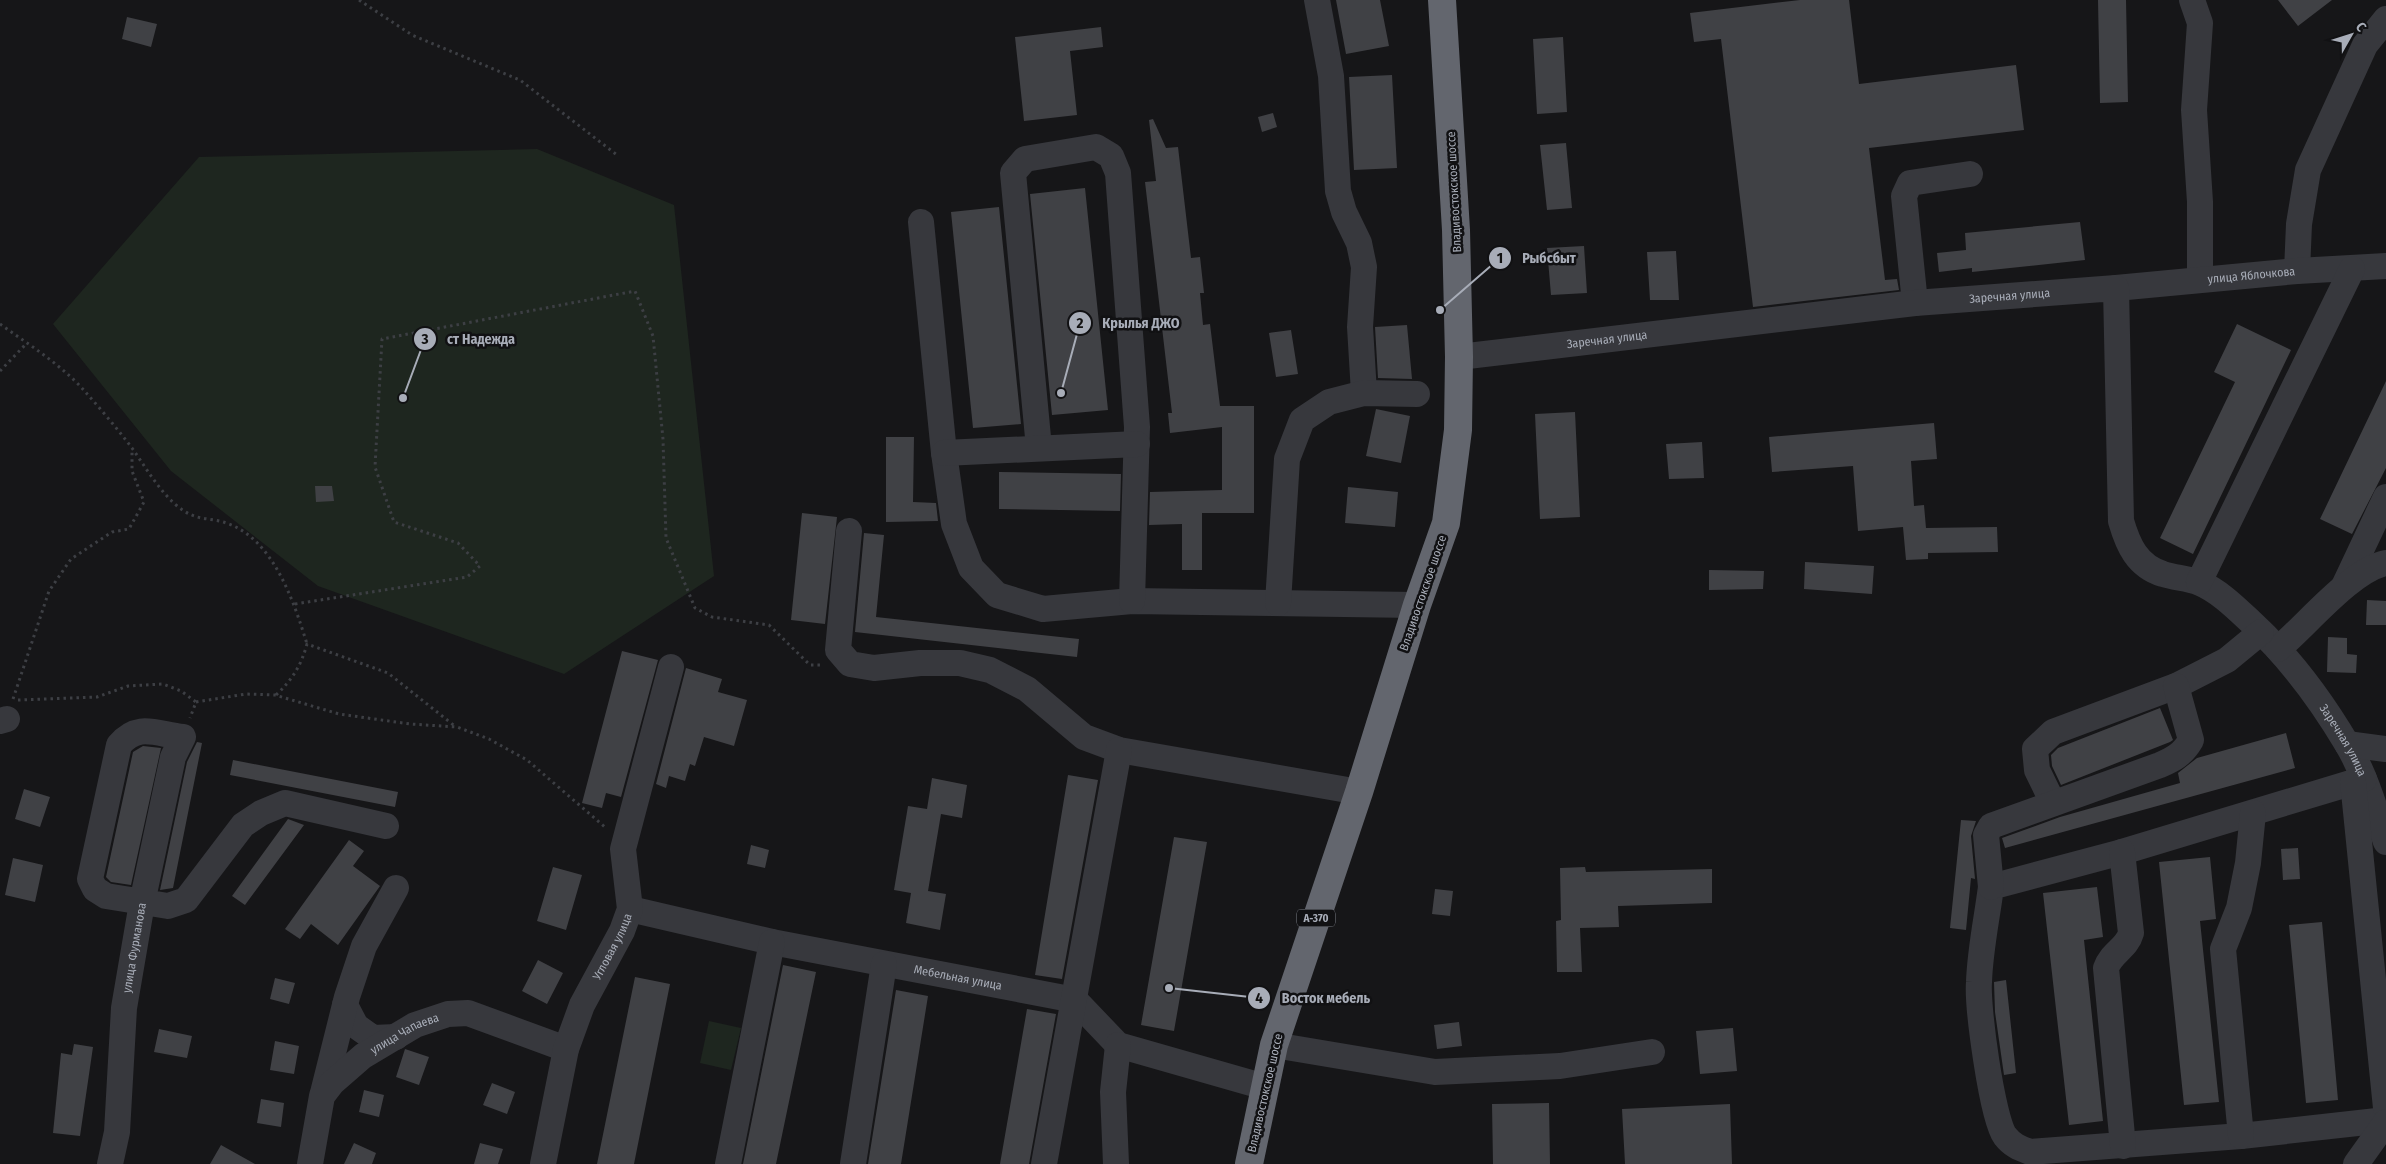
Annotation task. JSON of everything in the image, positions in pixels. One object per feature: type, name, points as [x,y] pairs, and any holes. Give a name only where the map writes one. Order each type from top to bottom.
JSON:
[{"type":"highway","name":"Владивостокское шоссе","points":[[1249,1164],[1274,1045],[1359,792],[1417,605],[1446,523],[1458,430],[1459,357],[1456,230],[1442,0]]},
{"type":"street","points":[[1317,0],[1331,76],[1338,191],[1344,212],[1359,243],[1364,267],[1360,327],[1364,393]]},
{"type":"street","points":[[2192,0],[2200,23],[2194,110],[2200,202],[2200,279]]},
{"type":"street","points":[[2297,270],[2299,224],[2308,170],[2365,45],[2386,19]]},
{"type":"street","points":[[1039,448],[1013,173],[1025,159],[1096,147],[1111,156],[1118,173],[1137,444],[1132,601]]},
{"type":"street","points":[[1915,303],[1904,196],[1910,183],[1970,174]]},
{"type":"street","points":[[921,222],[944,453],[954,524],[971,568],[997,595],[1042,609],[1132,601],[1417,605]]},
{"type":"street","name":"улица Яблочкова","points":[[2116,288],[2297,270],[2386,266]]},
{"type":"street","points":[[2199,582],[2352,268]]},
{"type":"street","name":"Заречная улица","points":[[1459,357],[1915,303],[2116,288],[2121,521],[2127,542],[2141,563],[2162,574],[2199,582],[2217,592],[2270,640],[2315,697],[2347,744],[2359,780],[2386,842]]},
{"type":"street","points":[[1278,603],[1287,459],[1302,420],[1329,402],[1364,393],[1418,394]]},
{"type":"street","points":[[944,453],[1137,444]]},
{"type":"street","points":[[2341,591],[2386,497]]},
{"type":"street","points":[[849,531],[838,650],[850,664],[874,668],[920,663],[960,663],[990,670],[1027,689],[1084,738],[1119,750],[1359,792]]},
{"type":"street","points":[[2053,803],[2037,770],[2035,749],[2053,732],[2176,686],[2270,640],[2341,591],[2358,575],[2374,566],[2386,563]]},
{"type":"street","name":"Угловая улица","points":[[543,1164],[566,1049],[582,1005],[622,931],[630,909],[623,849],[671,667]]},
{"type":"street","points":[[2176,686],[2191,740],[2186,750],[2160,765],[1992,826],[1986,834],[1991,887],[1978,1003],[1997,1115],[2003,1134],[2014,1146],[2030,1152],[2241,1136],[2386,1121]]},
{"type":"street","points":[[183,737],[137,730],[128,734],[119,745],[90,879],[95,889],[106,896],[168,906],[186,900],[243,825],[261,812],[285,803],[386,826]]},
{"type":"street","name":"улица Фурманова","points":[[110,1164],[117,1132],[124,1008],[142,903],[173,757],[183,737]]},
{"type":"street","points":[[2347,744],[2386,750]]},
{"type":"street","points":[[1044,1164],[1119,750]]},
{"type":"street","points":[[1991,887],[2122,852],[2359,780],[2386,1108]]},
{"type":"street","points":[[2241,1136],[2223,949],[2240,908],[2248,863],[2253,813]]},
{"type":"street","points":[[2122,852],[2131,933],[2128,942],[2109,959],[2106,968],[2123,1146]]},
{"type":"street","points":[[310,1164],[322,1096],[345,1005],[364,946],[396,888]]},
{"type":"street","name":"Мебельная улица","points":[[630,909],[772,942],[1075,1000]]},
{"type":"street","points":[[728,1164],[772,942]]},
{"type":"street","points":[[853,1164],[884,964]]},
{"type":"street","points":[[1075,1000],[1118,1045],[1266,1087]]},
{"type":"street","points":[[345,1005],[356,1026],[373,1038],[396,1037]]},
{"type":"street","name":"улица Чапаева","points":[[322,1096],[332,1083],[363,1056],[415,1025],[448,1014],[468,1013],[566,1049]]},
{"type":"street","points":[[1116,1164],[1113,1092],[1118,1045]]},
{"type":"street","points":[[1274,1045],[1435,1072],[1560,1066],[1652,1052]]},
{"type":"street","points":[[2356,1164],[2386,1121]]},
{"type":"path","points":[[359,0],[412,35],[520,80],[617,155]]},
{"type":"path","points":[[295,604],[467,577],[480,566],[458,543],[394,522],[375,466],[382,339],[634,292],[653,336],[663,439],[666,538],[695,608],[712,617],[769,625],[810,665],[850,664]]},
{"type":"path","points":[[0,324],[46,356],[80,386],[132,448],[156,484],[178,506],[200,520],[227,523],[246,531],[274,564],[295,604],[307,644],[302,660],[291,680],[275,695]]},
{"type":"path","points":[[0,371],[27,343]]},
{"type":"path","points":[[132,448],[132,471],[144,502],[129,529],[112,532],[71,559],[49,590],[13,701],[97,697],[128,686],[164,684],[181,691],[196,702],[246,694],[275,695],[339,714],[410,724],[457,727],[489,739],[526,760],[603,825],[623,849]]},
{"type":"path","points":[[307,644],[388,673],[457,727]]},
{"type":"path","points":[[183,737],[196,702]]},
{"type":"shaded area","points":[[537,149],[674,205],[714,576],[564,674],[318,586],[171,471],[53,324],[199,157]]},
{"type":"shaded area","points":[[709,1021],[741,1028],[731,1070],[700,1063]]},
{"type":"building","points":[[1336,0],[1380,0],[1389,46],[1346,54]]},
{"type":"building","points":[[1800,0],[1849,0],[1859,84],[2016,65],[2024,130],[1869,148],[1885,280],[1897,279],[1899,290],[1753,307],[1721,39],[1694,42],[1690,13]]},
{"type":"building","points":[[2098,0],[2126,0],[2128,102],[2100,103]]},
{"type":"building","points":[[2278,0],[2332,0],[2298,26]]},
{"type":"building","points":[[127,17],[157,24],[151,47],[122,39]]},
{"type":"building","points":[[1101,27],[1103,47],[1070,51],[1077,115],[1024,121],[1015,37]]},
{"type":"building","points":[[1563,37],[1567,112],[1537,114],[1533,39]]},
{"type":"building","points":[[1392,75],[1397,168],[1354,170],[1349,77]]},
{"type":"building","points":[[1273,113],[1277,127],[1262,132],[1258,117]]},
{"type":"building","points":[[1153,119],[1166,148],[1178,147],[1191,258],[1200,257],[1204,293],[1200,293],[1203,325],[1210,324],[1220,406],[1254,406],[1254,513],[1202,513],[1202,570],[1182,570],[1182,524],[1149,525],[1150,492],[1222,490],[1222,427],[1170,433],[1168,413],[1172,413],[1145,182],[1156,181],[1149,120]]},
{"type":"building","points":[[1566,143],[1572,208],[1547,210],[1540,145]]},
{"type":"building","points":[[1085,188],[1108,410],[1052,415],[1030,194]]},
{"type":"building","points":[[999,207],[1021,424],[973,428],[951,212]]},
{"type":"building","points":[[2080,222],[2085,260],[1972,272],[1972,268],[1939,272],[1937,253],[1966,250],[1965,233]]},
{"type":"building","points":[[1584,246],[1587,293],[1551,295],[1547,248]]},
{"type":"building","points":[[1676,251],[1679,300],[1650,300],[1647,252]]},
{"type":"building","points":[[2237,324],[2291,350],[2193,554],[2160,538],[2235,382],[2214,372]]},
{"type":"building","points":[[1407,325],[1412,379],[1378,378],[1375,327]]},
{"type":"building","points":[[1291,330],[1298,374],[1276,377],[1269,333]]},
{"type":"building","points":[[2386,381],[2386,468],[2352,534],[2320,519]]},
{"type":"building","points":[[1376,409],[1410,416],[1401,463],[1366,456]]},
{"type":"building","points":[[1575,412],[1580,517],[1540,519],[1535,414]]},
{"type":"building","points":[[1934,423],[1937,459],[1911,461],[1914,506],[1924,505],[1926,528],[1997,527],[1998,552],[1928,553],[1928,559],[1906,560],[1903,527],[1858,531],[1853,466],[1772,472],[1769,437]]},
{"type":"building","points":[[886,437],[914,437],[913,502],[936,503],[938,521],[886,522]]},
{"type":"building","points":[[1702,442],[1704,478],[1669,479],[1666,444]]},
{"type":"building","points":[[999,472],[1121,474],[1120,511],[999,509]]},
{"type":"building","points":[[315,486],[332,486],[334,501],[316,502]]},
{"type":"building","points":[[1348,487],[1398,492],[1395,527],[1345,523]]},
{"type":"building","points":[[802,513],[837,517],[825,624],[791,620]]},
{"type":"building","points":[[864,533],[884,535],[876,617],[1079,639],[1077,657],[855,632]]},
{"type":"building","points":[[1805,562],[1874,566],[1872,594],[1804,589]]},
{"type":"building","points":[[1709,570],[1764,571],[1763,589],[1709,590]]},
{"type":"building","points":[[2367,600],[2386,601],[2386,625],[2366,625]]},
{"type":"building","points":[[2328,637],[2347,638],[2347,654],[2357,655],[2356,673],[2327,672]]},
{"type":"building","points":[[622,651],[658,660],[621,797],[606,793],[602,808],[582,803]]},
{"type":"building","points":[[686,668],[722,679],[718,692],[747,700],[734,746],[704,737],[695,766],[690,764],[685,781],[669,776],[666,788],[656,784]]},
{"type":"building","points":[[2160,708],[2173,740],[2061,785],[2052,766],[2051,755],[2058,748]]},
{"type":"building","points":[[2286,733],[2295,768],[2005,848],[2002,838],[2060,817],[2180,783],[2178,773],[2197,758]]},
{"type":"building","points":[[197,742],[202,743],[173,888],[160,890],[187,762]]},
{"type":"building","points":[[143,746],[161,748],[131,885],[111,882],[106,877],[133,752]]},
{"type":"building","points":[[233,760],[398,792],[395,807],[230,775]]},
{"type":"building","points":[[1068,775],[1098,780],[1062,979],[1035,975]]},
{"type":"building","points":[[932,778],[967,785],[962,818],[941,814],[928,891],[946,894],[940,930],[906,923],[911,893],[894,890],[908,806],[927,809]]},
{"type":"building","points":[[24,789],[50,797],[40,827],[15,819]]},
{"type":"building","points":[[288,819],[304,825],[245,905],[232,896]]},
{"type":"building","points":[[1961,820],[1976,821],[1971,836],[1975,879],[1971,878],[1966,930],[1950,928]]},
{"type":"building","points":[[1174,837],[1207,842],[1174,1031],[1141,1025]]},
{"type":"building","points":[[349,840],[364,851],[353,866],[380,886],[338,945],[311,924],[300,939],[285,929]]},
{"type":"building","points":[[751,845],[769,850],[765,868],[747,864]]},
{"type":"building","points":[[2298,848],[2300,879],[2283,880],[2281,849]]},
{"type":"building","points":[[2210,857],[2216,919],[2200,921],[2219,1102],[2184,1105],[2159,862]]},
{"type":"building","points":[[13,858],[43,865],[35,902],[5,895]]},
{"type":"building","points":[[553,867],[582,875],[566,930],[537,921]]},
{"type":"building","points":[[1585,867],[1586,872],[1712,869],[1712,903],[1618,906],[1619,927],[1580,928],[1582,972],[1557,972],[1556,921],[1561,920],[1560,868]]},
{"type":"building","points":[[2097,887],[2103,937],[2084,940],[2103,1121],[2069,1125],[2043,893]]},
{"type":"building","points":[[1435,889],[1453,891],[1450,916],[1432,914]]},
{"type":"building","points":[[2322,922],[2338,1100],[2306,1103],[2289,925]]},
{"type":"building","points":[[538,960],[563,973],[547,1004],[522,991]]},
{"type":"building","points":[[783,965],[816,972],[776,1164],[743,1164]]},
{"type":"building","points":[[635,977],[670,984],[634,1164],[597,1164]]},
{"type":"building","points":[[275,978],[295,983],[289,1004],[270,999]]},
{"type":"building","points":[[2006,980],[2016,1073],[2004,1075],[1995,1012],[1994,982]]},
{"type":"building","points":[[896,990],[928,996],[901,1164],[868,1164]]},
{"type":"building","points":[[1027,1009],[1056,1014],[1029,1164],[1000,1164]]},
{"type":"building","points":[[1459,1022],[1462,1046],[1437,1049],[1434,1025]]},
{"type":"building","points":[[1733,1028],[1737,1071],[1700,1074],[1696,1031]]},
{"type":"building","points":[[159,1029],[192,1036],[187,1058],[154,1052]]},
{"type":"building","points":[[275,1041],[299,1046],[294,1074],[270,1070]]},
{"type":"building","points":[[74,1044],[93,1047],[80,1136],[53,1133],[61,1053],[72,1055]]},
{"type":"building","points":[[405,1049],[429,1057],[419,1085],[396,1077]]},
{"type":"building","points":[[492,1083],[515,1092],[507,1114],[483,1105]]},
{"type":"building","points":[[364,1090],[384,1095],[379,1117],[359,1112]]},
{"type":"building","points":[[261,1099],[284,1103],[281,1127],[257,1123]]},
{"type":"building","points":[[1549,1103],[1550,1164],[1493,1164],[1492,1104]]},
{"type":"building","points":[[1730,1104],[1732,1164],[1625,1164],[1622,1109]]},
{"type":"building","points":[[354,1143],[376,1153],[372,1164],[344,1164]]},
{"type":"building","points":[[480,1143],[503,1149],[498,1164],[474,1164]]},
{"type":"building","points":[[221,1145],[255,1164],[210,1164]]},
{"type":"place","name":"Рыбсбыт","points":[[1440,310]]},
{"type":"place","name":"Крылья ДЖО","points":[[1061,393]]},
{"type":"place","name":"ст Надежда","points":[[403,398]]},
{"type":"place","name":"Восток мебель","points":[[1169,988]]}]
